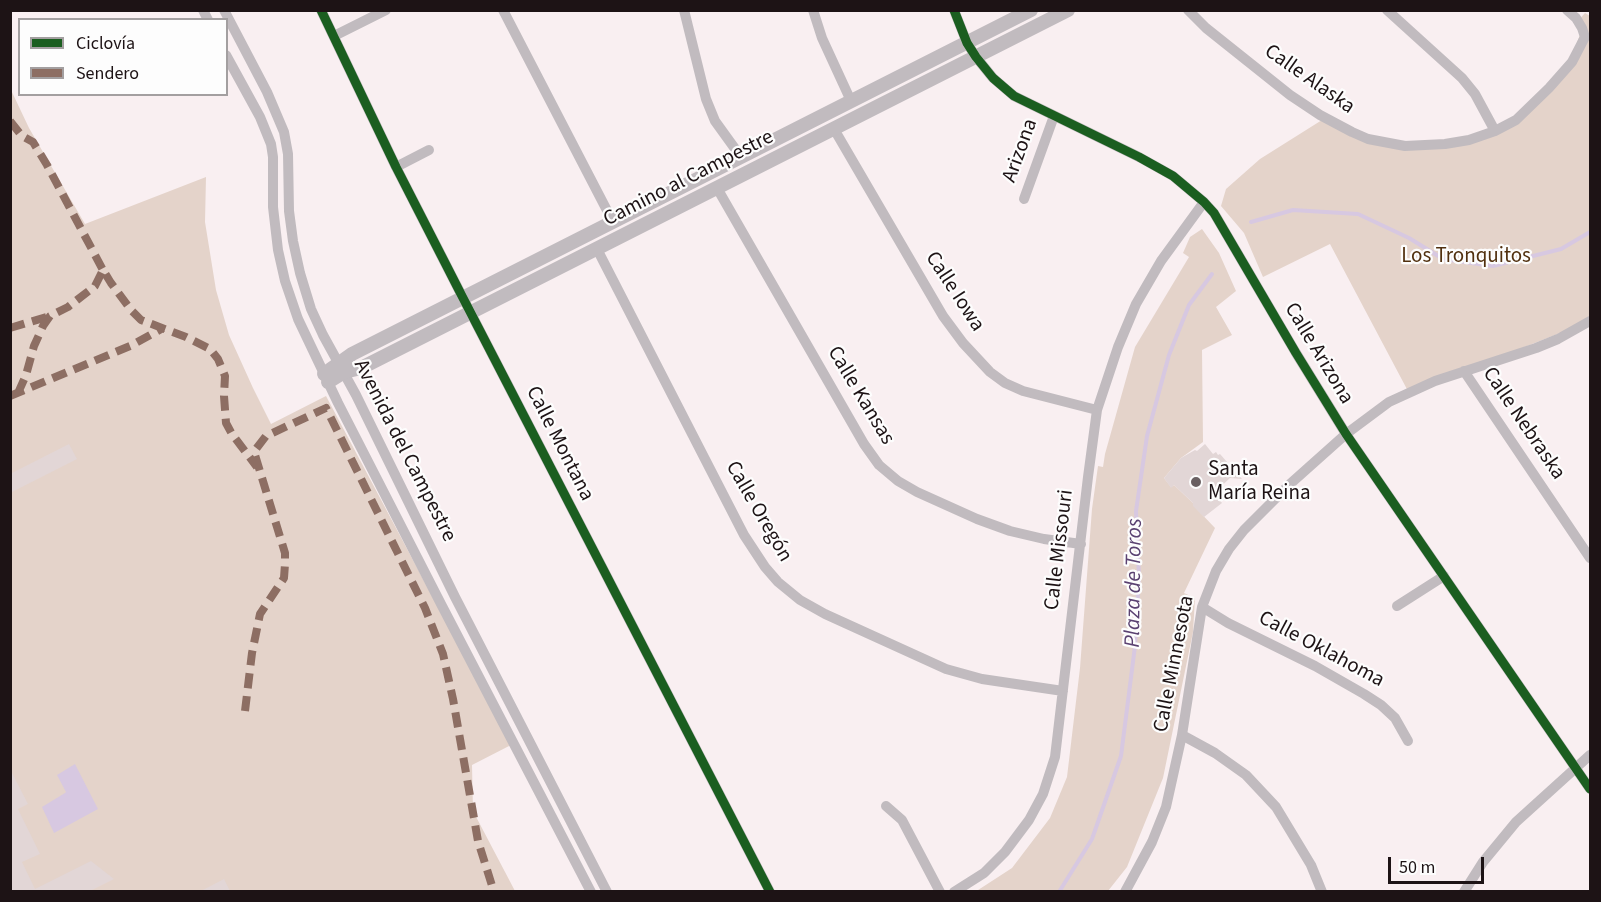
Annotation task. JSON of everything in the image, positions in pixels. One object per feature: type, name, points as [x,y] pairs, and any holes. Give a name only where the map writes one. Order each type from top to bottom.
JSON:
[{"type":"street","name":"Avenida del Campestre","points":[[224,10],[267,92],[284,132],[288,154],[289,211],[293,241],[311,309],[455,597],[607,891]]},
{"type":"street","name":"Calle Montana","points":[[321,10],[396,167],[770,891]]},
{"type":"street","points":[[334,36],[386,10]]},
{"type":"street","points":[[503,10],[614,222]]},
{"type":"street","points":[[684,10],[706,99],[715,121],[741,157]]},
{"type":"street","points":[[813,10],[822,38],[851,101]]},
{"type":"street","name":"Calle Arizona","points":[[954,10],[967,43],[976,57],[993,78],[1014,96],[1165,171],[1204,202],[1214,213],[1346,434],[1590,789]]},
{"type":"street","name":"Camino al Campestre","points":[[326,378],[341,368],[352,354],[1031,10]]},
{"type":"street","name":"Camino al Campestre","points":[[341,368],[361,368],[1068,10]]},
{"type":"street","name":"Calle Alaska","points":[[1188,10],[1206,28],[1290,95],[1320,115],[1368,139],[1405,146],[1469,140],[1495,131],[1516,120],[1572,62],[1584,37],[1576,18],[1567,10]]},
{"type":"street","points":[[1386,10],[1462,78],[1495,131]]},
{"type":"street","name":"Avenida del Campestre","points":[[228,59],[260,117],[271,144],[273,207],[278,250],[285,281],[298,319],[441,604],[591,891]]},
{"type":"street","name":"Arizona","points":[[1024,199],[1054,116]]},
{"type":"street","name":"Calle Iowa","points":[[834,129],[943,316],[963,344],[990,372],[1005,383],[1023,391],[1097,410]]},
{"type":"street","points":[[396,167],[429,150]]},
{"type":"street","name":"Calle Kansas","points":[[717,188],[864,444],[879,465],[898,481],[917,492],[977,519],[1010,531],[1081,544]]},
{"type":"street","name":"Calle Missouri","points":[[954,891],[984,873],[1005,852],[1029,820],[1043,794],[1055,757],[1097,410],[1118,346],[1136,304],[1161,261],[1204,202]]},
{"type":"street","name":"Calle Oregón","points":[[597,249],[744,535],[778,582],[800,600],[825,614],[946,669],[982,679],[1064,691]]},
{"type":"street","name":"Calle Minnesota","points":[[1125,891],[1152,842],[1166,807],[1182,735],[1202,608],[1216,570],[1244,530],[1290,484],[1346,434],[1389,402],[1436,381],[1536,348],[1590,321]]},
{"type":"street","name":"Calle Nebraska","points":[[1464,371],[1590,558]]},
{"type":"street","points":[[1397,606],[1444,576]]},
{"type":"street","points":[[441,604],[455,597]]},
{"type":"street","name":"Calle Oklahoma","points":[[1202,608],[1364,694],[1395,718],[1408,741]]},
{"type":"street","points":[[1182,735],[1215,753],[1246,775],[1276,807],[1311,865],[1322,891]]},
{"type":"street","points":[[1464,891],[1483,862],[1516,822],[1590,755]]},
{"type":"street","points":[[886,806],[902,820],[940,891]]},
{"type":"street","points":[[550,815],[564,808]]},
{"type":"green space","name":"Los Tronquitos","points":[[1585,13],[1590,16],[1590,321],[1409,393],[1330,244],[1263,277],[1244,233],[1221,206],[1226,189],[1260,159],[1322,120],[1406,148],[1463,144],[1514,119],[1570,61],[1581,32],[1576,23]]},
{"type":"green space","points":[[11,90],[29,128],[85,224],[206,177],[205,222],[216,290],[229,335],[271,424],[326,396],[511,745],[472,765],[473,811],[515,891],[11,891]]},
{"type":"green space","points":[[1202,229],[1219,253],[1236,291],[1216,307],[1232,335],[1202,350],[1203,442],[1181,458],[1164,478],[1171,487],[1174,485],[1193,503],[1215,528],[1184,593],[1195,598],[1193,632],[1163,778],[1127,867],[1108,891],[975,892],[1012,868],[1050,818],[1067,777],[1080,668],[1092,509],[1098,466],[1103,467],[1135,347],[1189,257],[1183,253],[1190,237]]},
{"type":"shaded area","points":[[75,764],[98,809],[54,833],[42,807],[66,792],[57,775]]},
{"type":"building","points":[[69,444],[77,459],[10,493],[10,474]]},
{"type":"building","name":"Santa María Reina","points":[[1205,444],[1213,454],[1216,452],[1220,454],[1242,479],[1230,478],[1214,493],[1222,503],[1204,517],[1193,506],[1193,503],[1174,485],[1171,488],[1164,478],[1181,458],[1197,451]]},
{"type":"building","points":[[10,769],[28,804],[18,809],[40,854],[22,862],[35,889],[91,861],[114,879],[90,891],[10,891]]},
{"type":"building","points":[[224,879],[230,891],[201,891]]},
{"type":"waterway","name":"Plaza de Toros","points":[[1251,222],[1293,210],[1358,214],[1409,238],[1443,259],[1493,266],[1561,249],[1590,232]]},
{"type":"waterway","name":"Plaza de Toros","points":[[1059,892],[1092,839],[1121,756],[1135,646],[1139,576],[1136,511],[1147,436],[1169,355],[1189,305],[1212,274]]},
{"type":"marked path","points":[[10,121],[22,136],[33,142],[103,270]]},
{"type":"marked path","points":[[18,393],[43,326],[50,316],[68,307],[95,286],[103,270],[131,310],[141,320],[210,349],[218,359],[225,376],[226,423],[257,467]]},
{"type":"marked path","points":[[10,328],[50,316]]},
{"type":"marked path","points":[[10,396],[130,346],[163,328]]},
{"type":"marked path","points":[[245,711],[252,653],[260,614],[284,578],[285,564],[285,553],[255,455],[256,449],[266,436],[326,408],[425,608],[443,654],[478,841],[494,892]]},
{"type":"cycle path","points":[[321,10],[396,167],[770,892]]},
{"type":"cycle path","points":[[954,10],[967,43],[976,57],[993,78],[1014,96],[1173,176],[1214,213],[1346,434],[1590,789]]},
{"type":"place","name":"Santa María Reina","points":[[1196,482]]}]
